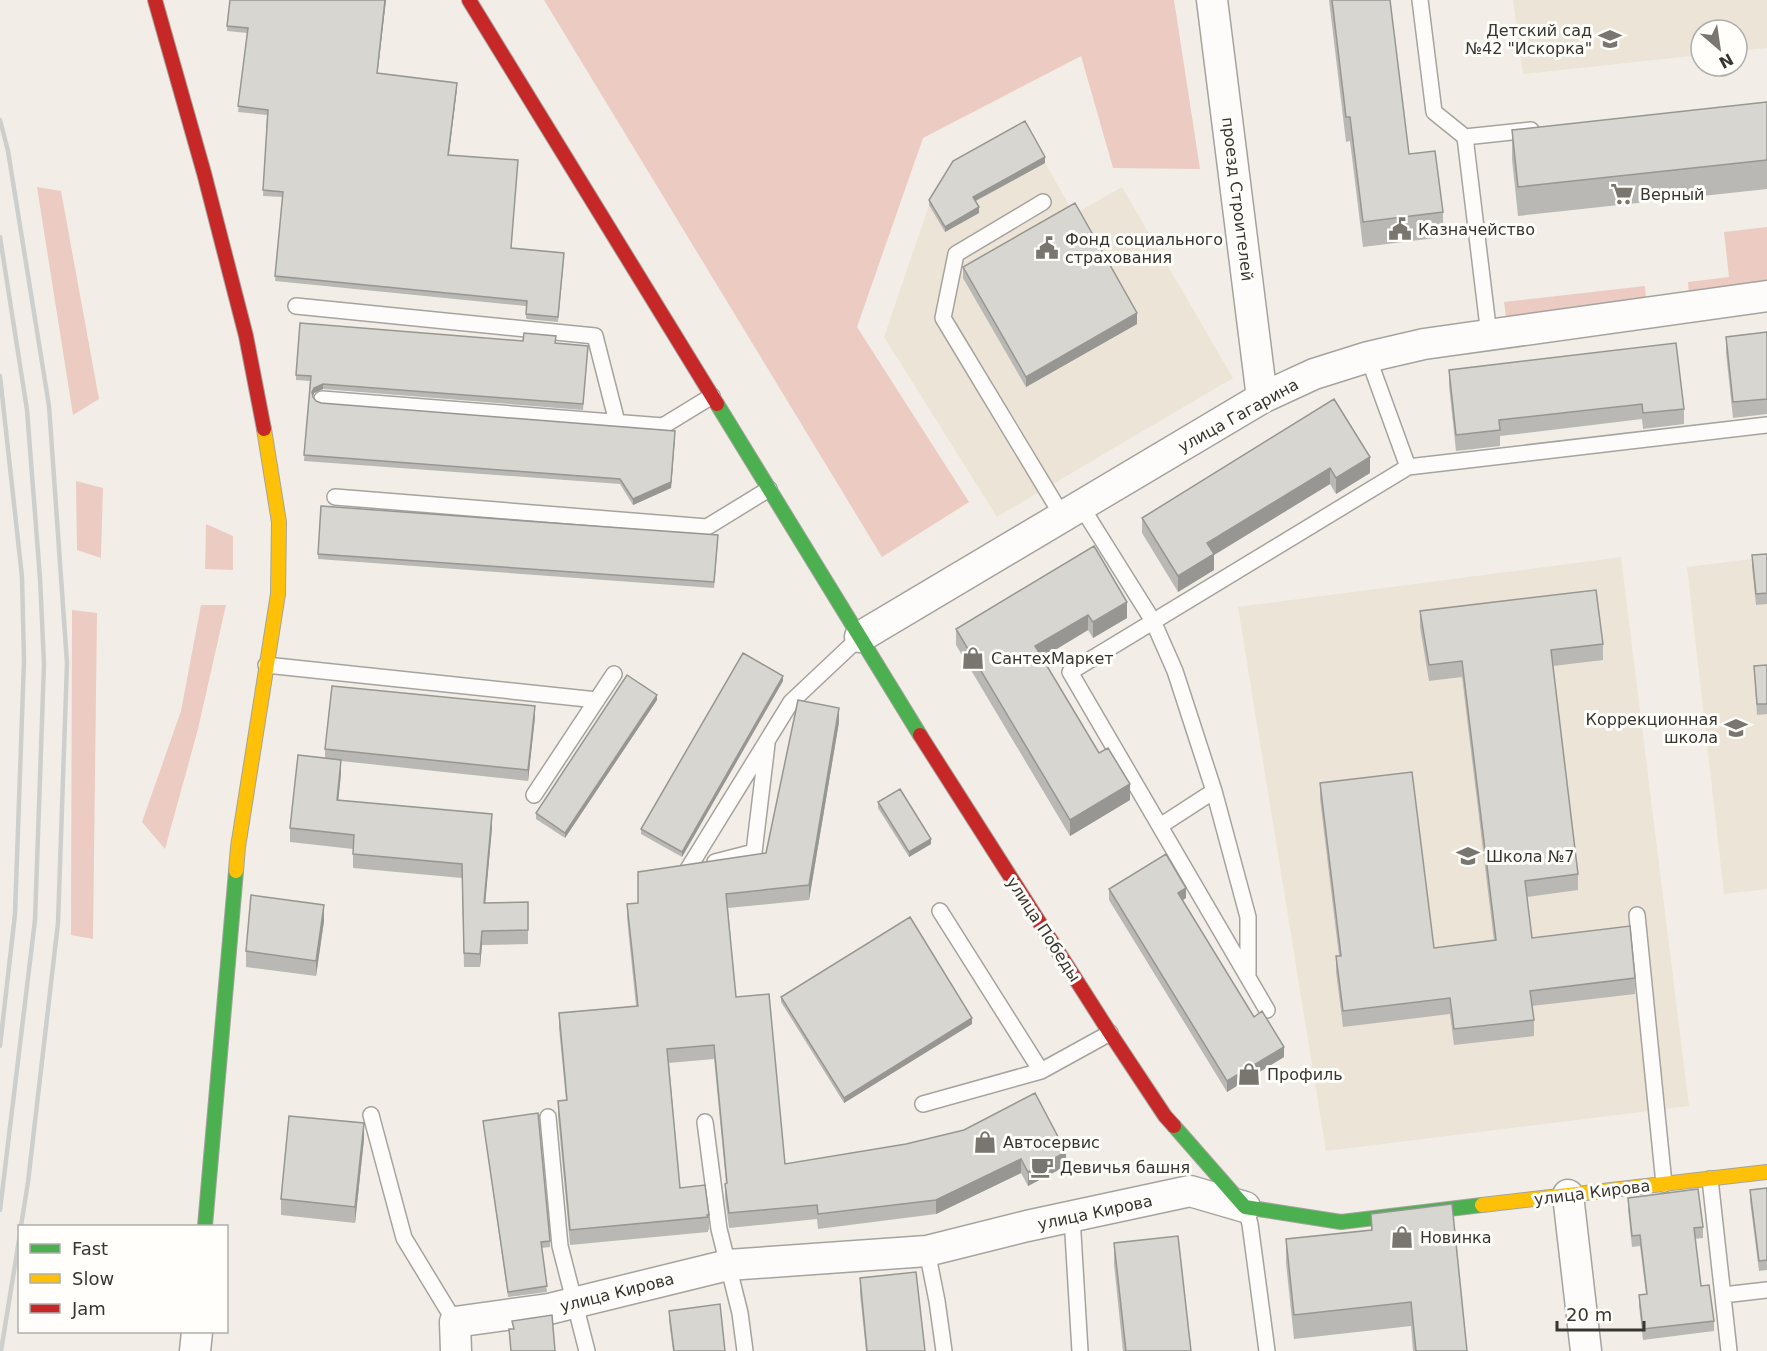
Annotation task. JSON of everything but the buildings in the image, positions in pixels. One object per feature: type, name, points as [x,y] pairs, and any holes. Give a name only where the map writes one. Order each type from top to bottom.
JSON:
[{"type":"street","points":[[155,0],[204,173],[240,315],[269,458],[279,522],[278,594],[238,848],[205,1225]]},
{"type":"street","name":"улица Победы","points":[[469,0],[930,751],[1110,1033],[1165,1116],[1245,1207]]},
{"type":"street","name":"проезд Строителей","points":[[1212,0],[1262,398]]},
{"type":"street","name":"улица Гагарина","points":[[860,637],[1262,398],[1314,374],[1368,357],[1424,344],[1767,296]]},
{"type":"street","name":"улица Кирова","points":[[455,1336],[574,1302],[728,1265],[927,1251],[1190,1191],[1245,1207],[1341,1222],[1767,1172]]},
{"type":"street","points":[[1568,1195],[1586,1351]]},
{"type":"street","points":[[195,1351],[197,1333]]},
{"type":"lane","points":[[1420,0],[1434,112],[1465,137],[1489,335]]},
{"type":"lane","points":[[1465,137],[1549,128]]},
{"type":"lane","points":[[1042,202],[956,254],[943,318],[1072,511],[1153,621],[1175,671],[1214,791],[1248,917],[1248,977]]},
{"type":"lane","points":[[296,306],[595,336],[617,422]]},
{"type":"lane","points":[[1368,357],[1408,467]]},
{"type":"lane","points":[[322,399],[663,426],[712,396]]},
{"type":"lane","points":[[1267,1010],[1070,672],[1408,467],[1767,425]]},
{"type":"lane","points":[[335,497],[707,527],[769,489]]},
{"type":"lane","points":[[768,738],[754,852],[682,870],[768,738],[792,702],[860,637]]},
{"type":"lane","points":[[266,665],[597,700]]},
{"type":"lane","points":[[534,795],[614,674]]},
{"type":"lane","points":[[1160,826],[1214,791]]},
{"type":"lane","points":[[940,911],[1041,1071]]},
{"type":"lane","points":[[1637,915],[1664,1184]]},
{"type":"lane","points":[[922,1104],[1041,1071],[1110,1033]]},
{"type":"lane","points":[[371,1115],[404,1238],[455,1336]]},
{"type":"lane","points":[[548,1117],[560,1246],[587,1351]]},
{"type":"lane","points":[[705,1122],[719,1229],[740,1313],[744,1351]]},
{"type":"lane","points":[[1710,1179],[1729,1351]]},
{"type":"lane","points":[[1245,1207],[1250,1224],[1267,1351]]},
{"type":"lane","points":[[1072,1217],[1080,1351]]},
{"type":"lane","points":[[927,1251],[944,1351]]},
{"type":"lane","points":[[1723,1295],[1767,1290]]},
{"type":"shaded area","points":[[544,0],[1174,0],[1200,169],[1113,168],[1081,56],[923,138],[857,327],[969,502],[882,557]]},
{"type":"shaded area","name":"Детский сад №42 \"Искорка\"","points":[[1513,0],[1767,0],[1767,48],[1749,50],[1749,18],[1689,18],[1689,56],[1523,74]]},
{"type":"shaded area","points":[[1025,127],[1074,214],[1122,187],[1233,378],[997,517],[884,337],[929,205],[953,167]]},
{"type":"shaded area","points":[[37,187],[61,191],[99,399],[73,415]]},
{"type":"shaded area","points":[[1767,227],[1767,288],[1689,296],[1688,282],[1729,277],[1724,232]]},
{"type":"shaded area","points":[[1645,286],[1646,302],[1506,317],[1504,302]]},
{"type":"shaded area","points":[[76,481],[103,488],[101,558],[77,550]]},
{"type":"shaded area","points":[[206,524],[233,536],[233,570],[205,569]]},
{"type":"shaded area","name":"Школа №7","points":[[1621,557],[1689,1106],[1326,1151],[1238,607]]},
{"type":"shaded area","name":"Коррекционная школа","points":[[1767,557],[1767,889],[1724,894],[1687,567]]},
{"type":"shaded area","points":[[201,605],[226,605],[198,729],[165,849],[142,822],[181,711]]},
{"type":"shaded area","points":[[72,610],[97,613],[93,939],[71,935]]},
{"type":"railway","points":[[0,120],[8,151],[49,406],[67,663],[58,923],[21,1225]]},
{"type":"railway","points":[[0,237],[27,410],[44,664],[35,920],[0,1210]]},
{"type":"railway","points":[[0,376],[22,577],[24,660],[15,914],[0,1046]]},
{"type":"railway","points":[[1,1351],[18,1246]]},
{"type":"traffic: fast","points":[[717,404],[920,735]]},
{"type":"traffic: fast","points":[[205,1225],[236,871]]},
{"type":"traffic: fast","points":[[1174,1126],[1245,1207],[1341,1222],[1482,1205]]},
{"type":"traffic: slow","points":[[236,871],[278,594],[279,522],[264,429]]},
{"type":"traffic: slow","points":[[1482,1205],[1767,1172]]},
{"type":"traffic: jam","points":[[155,0],[204,173],[246,336],[264,429]]},
{"type":"traffic: jam","points":[[469,0],[717,404]]},
{"type":"traffic: jam","points":[[920,735],[1110,1033],[1174,1126]]},
{"type":"place","name":"Детский сад №42 \"Искорка\"","points":[[1610,39]]},
{"type":"place","name":"Верный","points":[[1622,194]]},
{"type":"place","name":"Казначейство","points":[[1400,229]]},
{"type":"place","name":"Фонд социального страхования","points":[[1047,248]]},
{"type":"place","name":"СантехМаркет","points":[[973,658]]},
{"type":"place","name":"Коррекционная школа","points":[[1736,728]]},
{"type":"place","name":"Школа №7","points":[[1468,856]]},
{"type":"place","name":"Профиль","points":[[1249,1074]]},
{"type":"place","name":"Автосервис","points":[[985,1142]]},
{"type":"place","name":"Девичья башня","points":[[1042,1167]]},
{"type":"place","name":"Новинка","points":[[1402,1237]]}]
